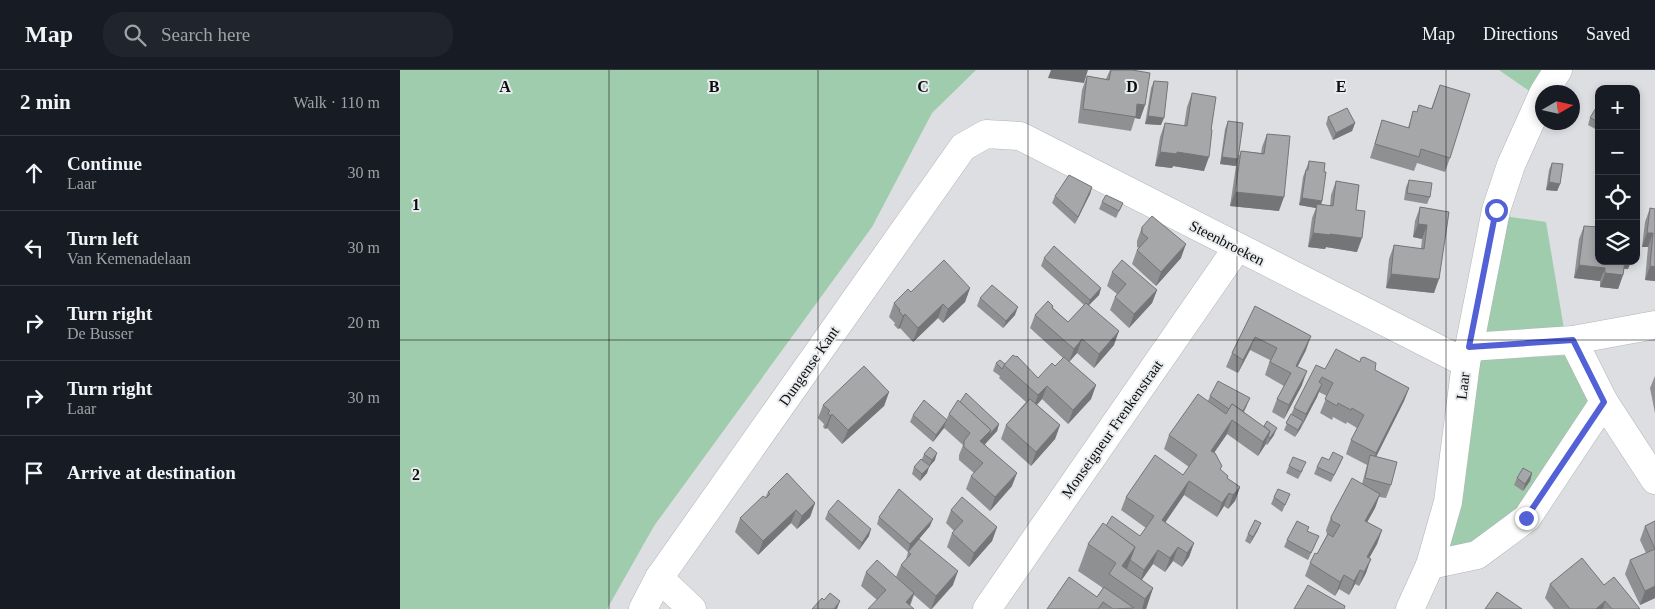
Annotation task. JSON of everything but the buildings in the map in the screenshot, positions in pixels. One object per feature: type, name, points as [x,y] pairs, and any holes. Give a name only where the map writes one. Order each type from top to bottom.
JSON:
[{"type":"street","points":[[1548,85],[1558,70]]},
{"type":"street","name":"Laar","points":[[1410,609],[1430,565],[1448,502],[1467,355],[1496,210],[1511,165],[1535,112]]},
{"type":"street","name":"Steenbroeken","points":[[986,134],[1020,136],[1237,248],[1467,355]]},
{"type":"street","name":"Dungense Kant","points":[[643,609],[659,578],[963,147],[986,134]]},
{"type":"street","name":"Monseigneur Frenkenstraat","points":[[987,609],[1237,248]]},
{"type":"street","points":[[1467,355],[1573,340],[1655,325]]},
{"type":"street","points":[[1573,340],[1604,402],[1655,480]]},
{"type":"street","points":[[1430,565],[1477,555],[1526,518],[1604,402]]},
{"type":"street","points":[[659,578],[692,609]]},
{"type":"green space","points":[[400,70],[976,70],[932,113],[872,227],[654,526],[607,609],[400,609]]},
{"type":"green space","points":[[1499,70],[1558,70],[1549,85],[1535,85],[1535,95]]},
{"type":"green space","points":[[1504,216],[1546,222],[1564,329],[1480,333]]},
{"type":"green space","points":[[1572,355],[1595,403],[1517,519],[1475,546],[1444,555],[1478,360]]},
{"type":"route","points":[[1496,210],[1469,347],[1573,340],[1604,402],[1526,518]]}]
